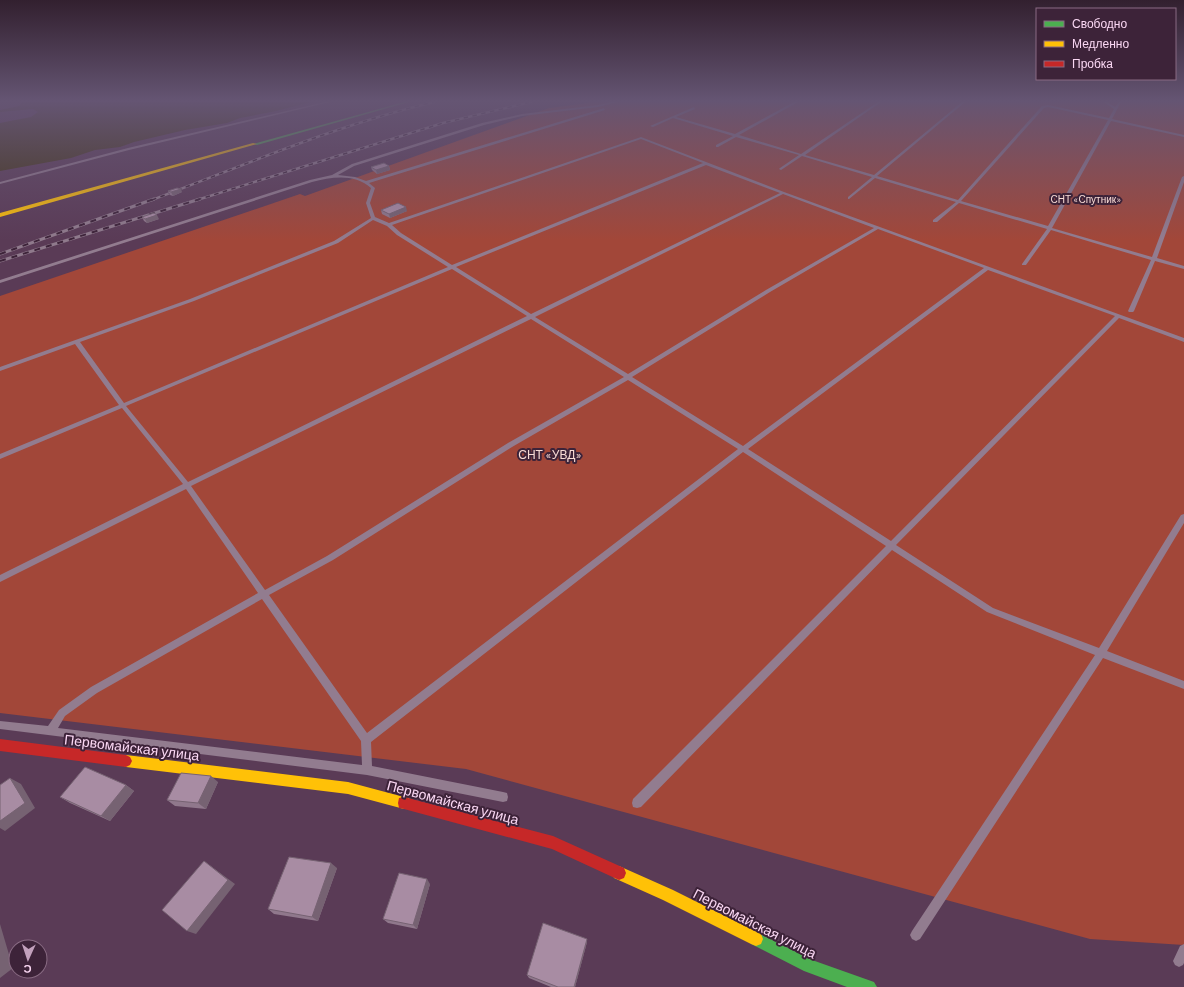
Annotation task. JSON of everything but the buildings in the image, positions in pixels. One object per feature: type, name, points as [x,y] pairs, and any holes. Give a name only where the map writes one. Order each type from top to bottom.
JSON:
[{"type":"street","points":[[0,215],[242,148]]},
{"type":"street","name":"Первомайская улица","points":[[0,745],[348,788],[554,843],[668,895],[809,966],[869,987]]},
{"type":"lane","points":[[0,184],[132,148]]},
{"type":"lane","points":[[333,176],[353,165],[407,148]]},
{"type":"lane","points":[[367,182],[474,148]]},
{"type":"lane","points":[[389,225],[612,148]]},
{"type":"lane","points":[[668,148],[877,228],[1184,340]]},
{"type":"lane","points":[[779,148],[1184,268]]},
{"type":"lane","points":[[781,169],[812,148]]},
{"type":"lane","points":[[849,198],[909,148]]},
{"type":"lane","points":[[935,221],[958,202],[1006,148]]},
{"type":"lane","points":[[1024,264],[1049,229],[1094,148]]},
{"type":"lane","points":[[0,457],[452,267],[707,163]]},
{"type":"lane","points":[[0,282],[303,183],[333,176],[344,176],[367,182],[373,188],[368,203],[373,218],[389,225],[399,234],[743,449],[990,610],[1184,685]]},
{"type":"lane","points":[[1132,311],[1154,259],[1184,177]]},
{"type":"lane","points":[[0,579],[530,316],[783,193]]},
{"type":"lane","points":[[0,369],[192,300],[336,242],[373,218]]},
{"type":"lane","points":[[50,731],[62,713],[94,690],[330,558],[510,444],[628,377],[768,291],[877,228]]},
{"type":"lane","points":[[366,740],[743,449],[987,268]]},
{"type":"lane","points":[[637,803],[1118,316]]},
{"type":"lane","points":[[76,342],[123,406],[188,485],[366,740],[367,770]]},
{"type":"lane","points":[[916,935],[1101,653],[1184,517]]},
{"type":"lane","points":[[0,725],[367,770],[503,797]]},
{"type":"lane","points":[[1179,961],[1184,950]]},
{"type":"green space","name":"СНТ «УВД»","points":[[438,148],[1184,148],[1184,945],[1090,939],[466,769],[0,713],[0,296],[300,194],[305,196]]},
{"type":"shaded area","points":[[0,148],[111,148],[95,150],[71,158],[0,171]]},
{"type":"railway","points":[[152,200],[286,148]]},
{"type":"railway","points":[[197,200],[363,148]]},
{"type":"railway","points":[[0,254],[154,199]]},
{"type":"railway","points":[[0,261],[200,199]]},
{"type":"traffic: fast","points":[[756,939],[809,966],[869,987]]},
{"type":"traffic: slow","points":[[0,215],[240,148]]},
{"type":"traffic: slow","points":[[126,761],[348,788],[404,803]]},
{"type":"traffic: slow","points":[[619,873],[668,895],[756,939]]},
{"type":"traffic: jam","points":[[0,745],[126,761]]},
{"type":"traffic: jam","points":[[404,803],[553,843],[619,873]]},
{"type":"park label","name":"СНТ «Спутник»","points":[[1086,199]]}]
